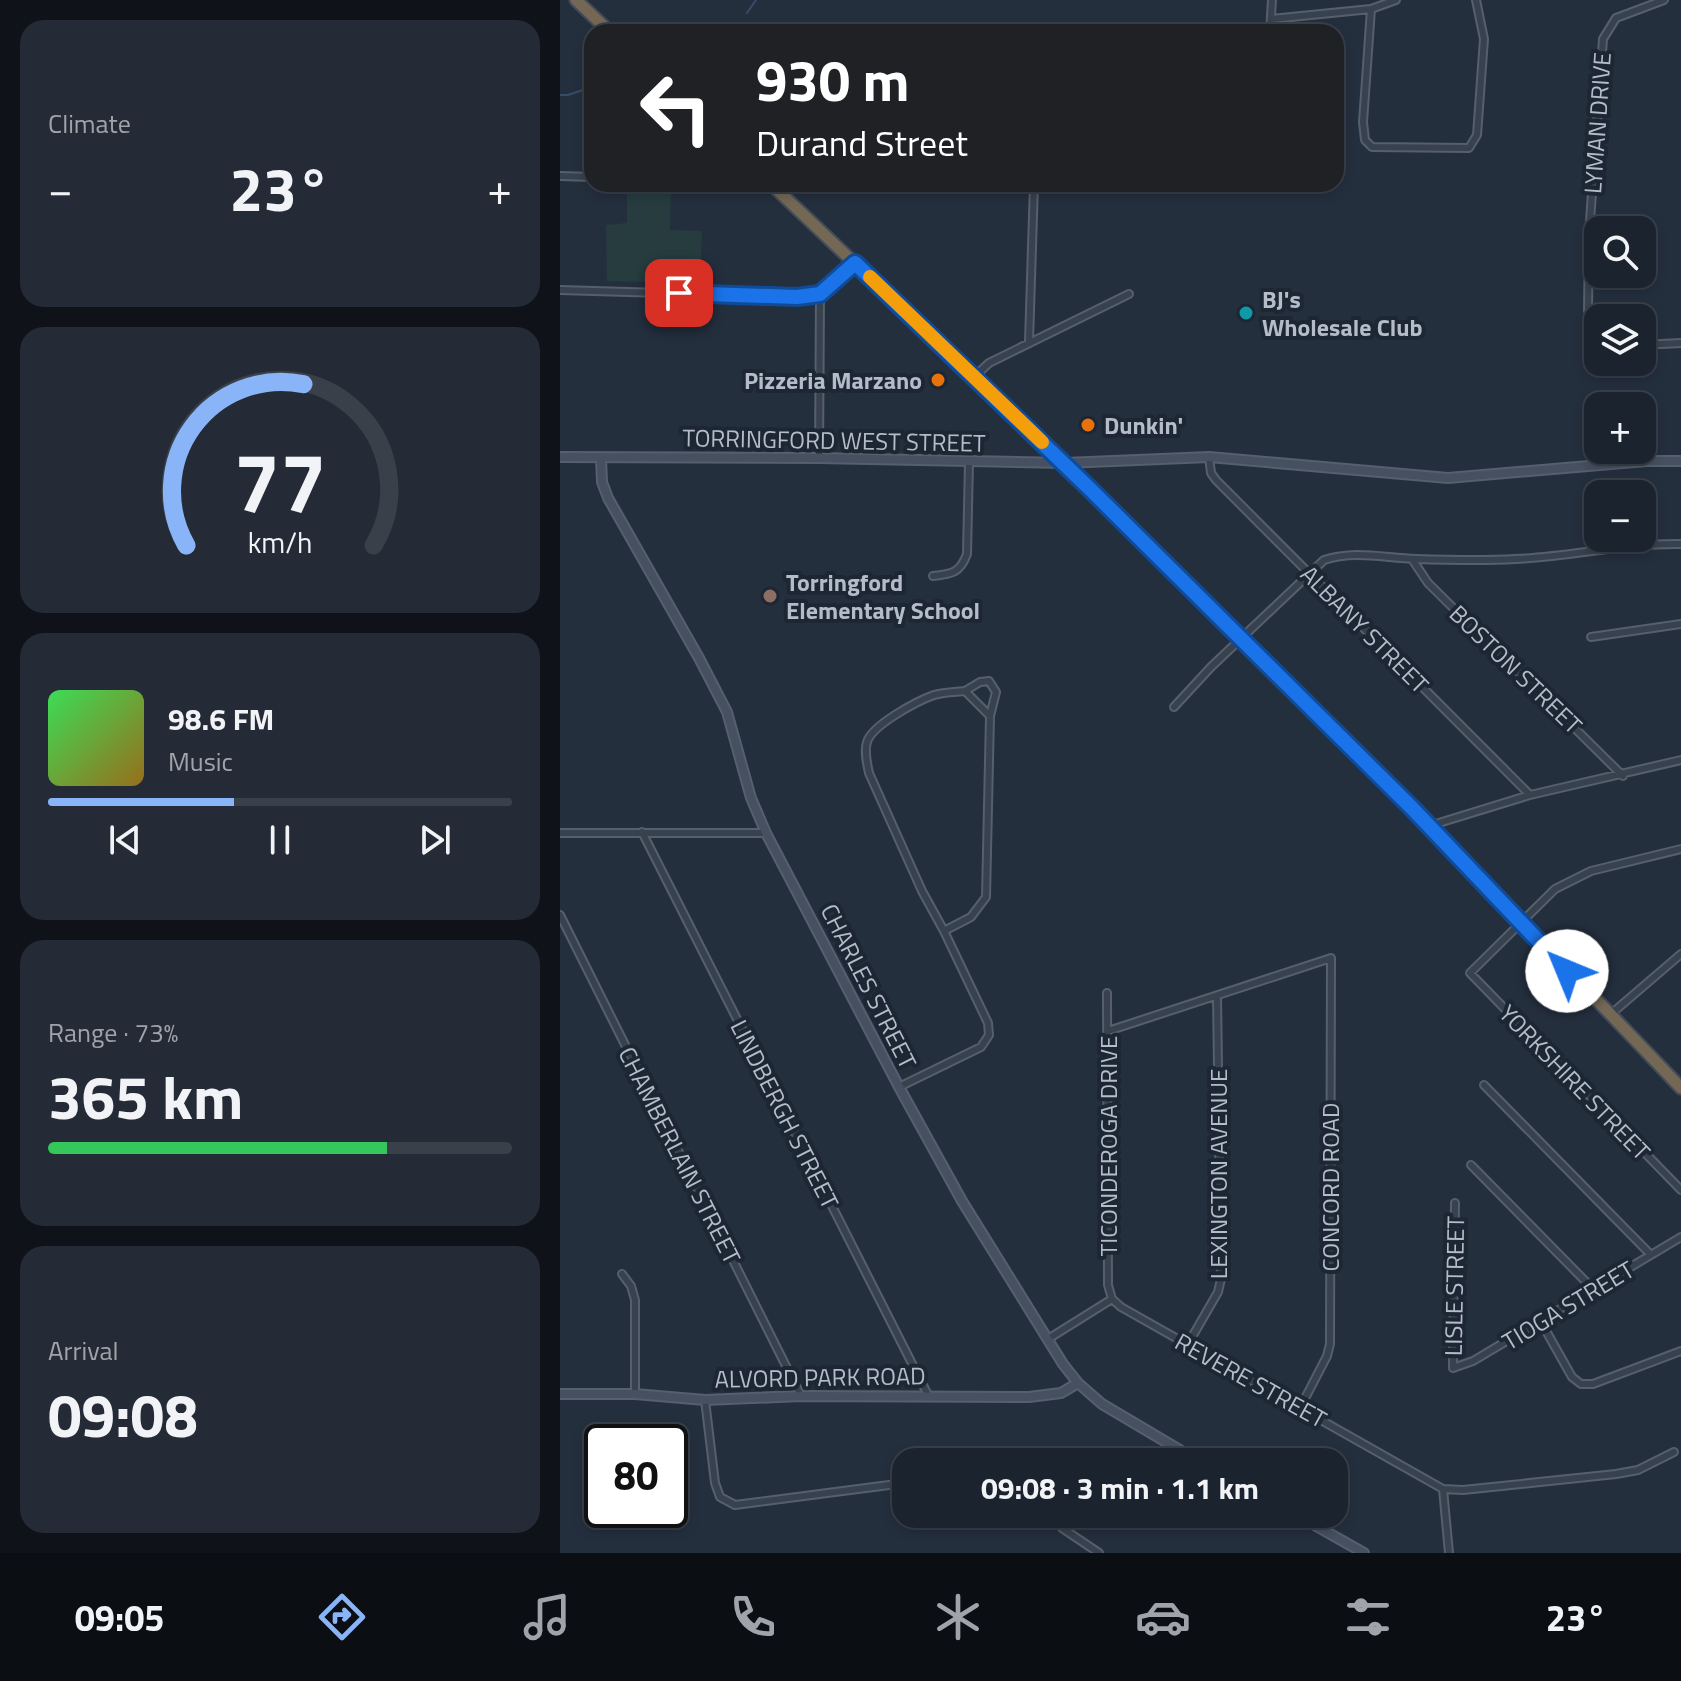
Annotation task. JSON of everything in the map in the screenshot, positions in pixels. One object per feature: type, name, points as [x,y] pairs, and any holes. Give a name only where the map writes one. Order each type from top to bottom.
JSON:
[{"type":"highway","points":[[576,0],[602,24]]},
{"type":"highway","points":[[780,192],[1065,463],[1429,826],[1681,1088]]},
{"type":"street","points":[[1271,24],[1272,0]]},
{"type":"street","points":[[1271,19],[1371,9],[1396,0]]},
{"type":"street","points":[[1371,9],[1363,122],[1365,140],[1372,147],[1469,148],[1477,135],[1484,39],[1476,0]]},
{"type":"street","name":"LYMAN DRIVE","points":[[1588,304],[1589,235],[1603,39],[1616,18],[1664,0]]},
{"type":"street","points":[[560,176],[584,177]]},
{"type":"street","points":[[1029,342],[1034,192]]},
{"type":"street","points":[[560,290],[797,297],[820,294],[855,263]]},
{"type":"street","points":[[819,458],[820,294]]},
{"type":"street","points":[[974,377],[989,363],[1129,294]]},
{"type":"street","points":[[1656,344],[1681,343]]},
{"type":"street","name":"TORRINGFORD WEST STREET","points":[[560,457],[1065,463],[1209,457],[1448,478],[1647,461],[1681,461]]},
{"type":"street","name":"ALBANY STREET","points":[[1209,457],[1211,473],[1216,480],[1530,795]]},
{"type":"street","name":"CHARLES STREET","points":[[601,458],[602,482],[608,498],[727,712],[751,798],[766,833],[962,1201],[1078,1383],[1128,1421],[1175,1448]]},
{"type":"street","points":[[933,576],[953,574],[963,565],[967,554],[969,462]]},
{"type":"street","points":[[1174,707],[1324,560],[1341,555],[1516,559],[1654,544],[1681,544]]},
{"type":"street","name":"BOSTON STREET","points":[[1412,559],[1428,583],[1623,776]]},
{"type":"street","points":[[1591,637],[1681,624]]},
{"type":"street","points":[[899,1087],[981,1047],[989,1035],[988,1023],[922,891],[869,773],[867,740],[876,729],[916,702],[938,694],[965,691],[980,682],[989,681],[996,692],[990,716],[986,897],[971,917],[944,931]]},
{"type":"street","points":[[965,691],[990,716]]},
{"type":"street","points":[[1429,826],[1530,795],[1623,776],[1681,760]]},
{"type":"street","name":"LINDBERGH STREET","points":[[642,832],[928,1395]]},
{"type":"street","points":[[560,833],[766,833]]},
{"type":"street","points":[[1519,922],[1555,889],[1591,871],[1681,849]]},
{"type":"street","name":"CHAMBERLAIN STREET","points":[[560,915],[801,1396]]},
{"type":"street","name":"YORKSHIRE STREET","points":[[1519,922],[1470,973],[1681,1190]]},
{"type":"street","points":[[1610,1014],[1681,954]]},
{"type":"street","name":"CONCORD ROAD","points":[[1217,996],[1331,958],[1330,1344],[1300,1408]]},
{"type":"street","name":"TICONDEROGA DRIVE","points":[[1107,993],[1108,1285],[1112,1299]]},
{"type":"street","points":[[1108,1031],[1217,996]]},
{"type":"street","name":"LEXINGTON AVENUE","points":[[1188,1344],[1218,1292],[1221,1279],[1217,996]]},
{"type":"street","points":[[1484,1085],[1651,1255]]},
{"type":"street","points":[[1471,1165],[1593,1289]]},
{"type":"street","name":"LISLE STREET","points":[[1453,1368],[1455,1203]]},
{"type":"street","name":"TIOGA STREET","points":[[1453,1368],[1473,1361],[1541,1322],[1681,1237]]},
{"type":"street","points":[[622,1274],[631,1286],[635,1300],[635,1394]]},
{"type":"street","points":[[1048,1339],[1112,1299]]},
{"type":"street","name":"REVERE STREET","points":[[1112,1299],[1121,1307],[1443,1489]]},
{"type":"street","points":[[1541,1322],[1572,1377],[1581,1384],[1593,1384],[1681,1351]]},
{"type":"street","name":"ALVORD PARK ROAD","points":[[560,1394],[635,1394],[705,1400],[801,1396],[1029,1397],[1061,1393],[1078,1383]]},
{"type":"street","points":[[705,1400],[715,1483],[720,1497],[735,1505],[889,1485]]},
{"type":"street","points":[[1449,1553],[1443,1489],[1463,1490],[1616,1474],[1638,1470],[1674,1452]]},
{"type":"street","points":[[1062,1528],[1099,1553]]},
{"type":"street","points":[[1320,1528],[1364,1553]]},
{"type":"green space","points":[[627,192],[671,192],[670,230],[702,231],[700,283],[607,281],[606,225],[627,223]]},
{"type":"waterway","points":[[747,13],[756,0]]},
{"type":"waterway","points":[[560,95],[584,90]]},
{"type":"slow traffic","points":[[870,277],[1042,442]]},
{"type":"place","name":"BJ's Wholesale Club","points":[[1246,313]]},
{"type":"place","name":"Pizzeria Marzano","points":[[938,380]]},
{"type":"place","name":"Dunkin'","points":[[1088,425]]},
{"type":"place","name":"Torringford Elementary School","points":[[770,596]]},
{"type":"route","points":[[679,293],[797,297],[820,294],[855,263],[1032,431],[1412,808],[1567,971]]}]
